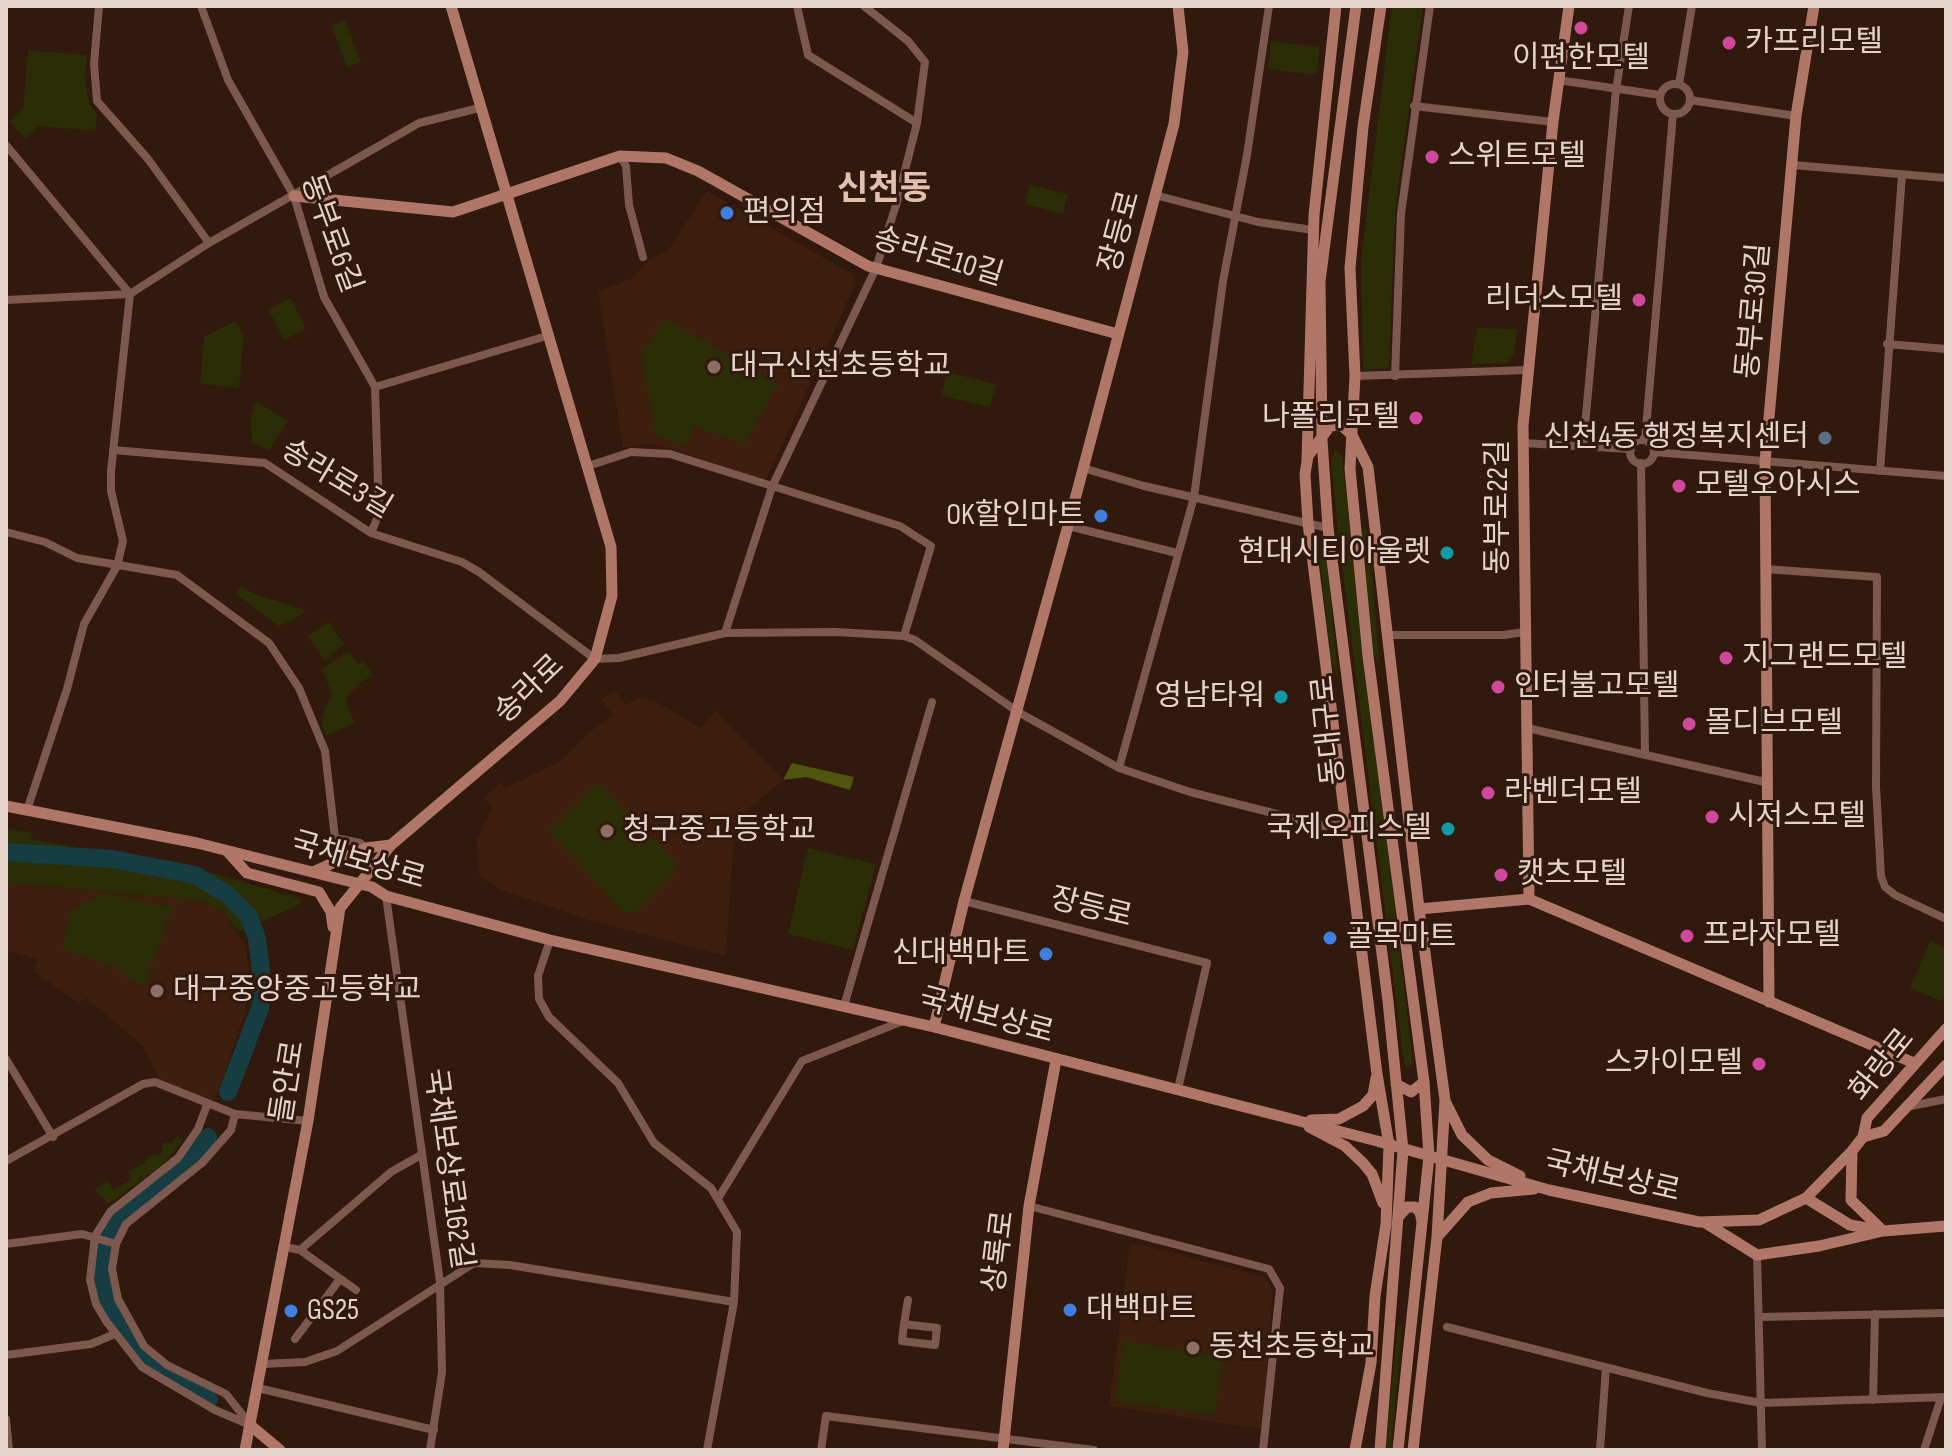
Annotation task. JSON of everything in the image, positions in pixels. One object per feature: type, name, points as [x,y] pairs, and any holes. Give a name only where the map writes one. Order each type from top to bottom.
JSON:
[{"type":"main road","name":"송라로","points":[[359,884],[391,845],[560,701],[595,659],[612,596],[612,560],[588,466],[451,6]]},
{"type":"main road","name":"장등로","points":[[934,1027],[964,901],[1018,712],[1155,195],[1181,84],[1183,52],[1178,6]]},
{"type":"main road","points":[[1336,6],[1313,230],[1305,474],[1308,523],[1345,824],[1389,1145],[1386,1224],[1375,1296],[1371,1363],[1355,1450]]},
{"type":"main road","name":"동대구로","points":[[1356,6],[1320,281],[1322,440],[1328,528],[1347,660],[1403,1150],[1380,1450]]},
{"type":"main road","name":"동대구로","points":[[1381,6],[1363,127],[1350,268],[1355,376],[1350,469],[1368,656],[1424,1082],[1429,1156],[1424,1231],[1398,1450]]},
{"type":"main road","name":"동부로22길","points":[[1529,899],[1522,443],[1553,122],[1569,6]]},
{"type":"main road","name":"동부로30길","points":[[1769,1002],[1765,462],[1796,116],[1814,6]]},
{"type":"main road","name":"송라로10길","points":[[294,196],[441,213],[508,196],[620,156],[637,155],[679,161],[876,268],[1118,334]]},
{"type":"main road","points":[[1305,474],[1308,456],[1330,426],[1341,425],[1352,435],[1368,467],[1419,909],[1445,1100],[1437,1237],[1413,1450]]},
{"type":"main road","name":"국채보상로","points":[[8,808],[227,850],[359,884],[386,896],[550,940],[934,1027],[1299,1121],[1549,1190],[1704,1222],[1759,1220],[1806,1198]]},
{"type":"main road","points":[[311,872],[366,848],[391,845]]},
{"type":"main road","points":[[227,850],[247,873],[319,892],[331,912],[335,937]]},
{"type":"main road","name":"들안로","points":[[245,1450],[308,1121],[340,908],[359,884]]},
{"type":"main road","points":[[1419,909],[1529,899],[1914,1063]]},
{"type":"main road","name":"화랑로","points":[[1806,1198],[1852,1151],[1863,1137],[1867,1118],[1946,1029]]},
{"type":"main road","name":"상록로","points":[[1003,1444],[1029,1206],[1056,1060]]},
{"type":"main road","name":"화랑로","points":[[1863,1137],[1884,1131],[1946,1065]]},
{"type":"main road","points":[[1299,1121],[1339,1119],[1363,1106],[1373,1095],[1377,1074]]},
{"type":"main road","points":[[1396,1084],[1411,1092],[1424,1082]]},
{"type":"main road","points":[[1445,1100],[1462,1135],[1488,1160],[1549,1190]]},
{"type":"main road","points":[[1299,1121],[1345,1146],[1363,1163],[1382,1196],[1386,1224]]},
{"type":"main road","points":[[1852,1151],[1851,1200],[1883,1231]]},
{"type":"main road","points":[[1437,1237],[1468,1202],[1491,1193],[1549,1190]]},
{"type":"main road","points":[[1806,1198],[1850,1225],[1883,1231]]},
{"type":"main road","points":[[1398,1218],[1401,1211],[1415,1207],[1420,1212],[1424,1231]]},
{"type":"main road","points":[[1704,1222],[1757,1255],[1819,1246],[1883,1231],[1946,1226]]},
{"type":"main road","points":[[250,1425],[280,1450]]},
{"type":"street","points":[[99,6],[94,64],[97,101],[148,159],[209,243]]},
{"type":"street","name":"동부로6길","points":[[201,6],[228,80],[294,196],[324,297],[375,387],[379,514],[371,533]]},
{"type":"street","points":[[797,6],[808,55],[917,123]]},
{"type":"street","points":[[725,633],[772,487],[876,268],[917,123],[925,62],[908,41],[864,6]]},
{"type":"street","points":[[1119,768],[1153,634],[1194,497],[1223,281],[1269,6]]},
{"type":"street","points":[[1395,376],[1401,214],[1430,6]]},
{"type":"street","points":[[1583,447],[1616,90],[1629,6]]},
{"type":"street","points":[[1679,84],[1692,6]]},
{"type":"street","points":[[1558,80],[1660,95]]},
{"type":"street","points":[[1679,84],[1688,90],[1690,100],[1683,111],[1673,114],[1663,108],[1660,95],[1670,85],[1679,84]]},
{"type":"street","points":[[1690,100],[1796,116]]},
{"type":"street","points":[[1414,106],[1553,122]]},
{"type":"street","points":[[6,300],[130,294],[209,243],[419,123],[479,108]]},
{"type":"street","points":[[1645,440],[1673,114]]},
{"type":"street","points":[[6,145],[130,294],[111,491],[123,541],[117,566],[84,624],[67,689],[27,810]]},
{"type":"street","points":[[620,156],[626,166],[629,205],[643,257]]},
{"type":"street","points":[[1793,165],[1946,178]]},
{"type":"street","points":[[1880,471],[1887,344],[1902,175]]},
{"type":"street","points":[[1155,195],[1236,216],[1313,230]]},
{"type":"street","points":[[375,387],[550,335]]},
{"type":"street","points":[[1887,344],[1946,349]]},
{"type":"street","points":[[1355,376],[1528,370]]},
{"type":"street","points":[[1645,440],[1652,445],[1654,452],[1651,459],[1641,463],[1632,457],[1631,449],[1635,442],[1645,440]]},
{"type":"street","points":[[1522,443],[1631,449]]},
{"type":"street","name":"송라로3길","points":[[113,450],[265,463],[371,533],[462,562],[499,585],[595,659]]},
{"type":"street","points":[[588,466],[631,452],[651,451],[874,515],[900,526],[931,546],[904,636]]},
{"type":"street","points":[[1654,452],[1946,476]]},
{"type":"street","points":[[1641,463],[1645,755]]},
{"type":"street","points":[[1083,468],[1144,486],[1328,528]]},
{"type":"street","points":[[1068,526],[1177,553]]},
{"type":"street","points":[[6,532],[45,542],[77,558],[177,575],[272,646],[299,688],[325,751],[335,838],[360,843],[366,848]]},
{"type":"street","points":[[1765,569],[1877,577],[1876,787],[1881,876],[1885,887],[1895,895],[1946,919]]},
{"type":"street","points":[[1386,635],[1504,635],[1524,632]]},
{"type":"street","points":[[595,659],[619,658],[725,633],[873,633],[904,636],[915,640],[1018,712],[1119,768],[1190,792],[1324,826],[1345,824]]},
{"type":"street","points":[[844,1006],[932,702]]},
{"type":"street","points":[[1527,728],[1765,782]]},
{"type":"street","name":"국채보상로162길","points":[[386,896],[440,1282],[442,1372],[430,1450]]},
{"type":"street","name":"장등로","points":[[964,901],[1207,963],[1178,1089]]},
{"type":"street","points":[[550,940],[538,976],[539,999],[549,1017],[618,1083],[654,1143],[687,1165],[719,1197],[737,1232],[734,1302],[707,1450]]},
{"type":"street","points":[[719,1197],[802,1061],[903,1021]]},
{"type":"street","points":[[6,1059],[53,1137]]},
{"type":"street","points":[[6,1161],[134,1089],[155,1082],[207,1105],[237,1114],[308,1121]]},
{"type":"street","points":[[1905,1108],[1946,1099]]},
{"type":"street","points":[[207,1105],[198,1129],[178,1158],[125,1197],[95,1236],[90,1280],[96,1304],[142,1367],[209,1406],[250,1425]]},
{"type":"street","points":[[237,1114],[231,1130],[212,1153],[126,1224],[116,1243],[113,1286],[129,1325],[144,1346],[167,1365],[226,1394],[250,1425]]},
{"type":"street","points":[[300,1250],[391,1172],[421,1155]]},
{"type":"street","points":[[1029,1206],[1269,1269],[1280,1288],[1263,1450]]},
{"type":"street","points":[[6,1244],[82,1234],[116,1243]]},
{"type":"street","points":[[285,1247],[300,1250],[356,1290]]},
{"type":"street","points":[[1757,1255],[1762,1450]]},
{"type":"street","points":[[263,1364],[305,1362],[337,1351],[474,1263],[510,1265],[734,1302]]},
{"type":"street","points":[[295,1339],[340,1279]]},
{"type":"street","points":[[904,1324],[937,1328],[935,1345],[902,1341],[904,1324],[908,1300]]},
{"type":"street","points":[[1760,1317],[1946,1313]]},
{"type":"street","points":[[1873,1400],[1875,1314]]},
{"type":"street","points":[[1447,1327],[1606,1368],[1761,1403],[1944,1397],[1924,1450]]},
{"type":"street","points":[[6,1355],[91,1344],[115,1334]]},
{"type":"street","points":[[1600,1450],[1606,1368]]},
{"type":"street","points":[[258,1388],[434,1430]]},
{"type":"street","points":[[209,1406],[221,1404],[226,1394]]},
{"type":"street","points":[[821,1450],[826,1416],[1003,1444],[1094,1450]]},
{"type":"street","points":[[6,1419],[9,1450]]},
{"type":"shaded area","name":"대구신천초등학교","points":[[707,191],[854,275],[855,285],[767,478],[763,480],[648,443],[623,448],[598,291],[631,279],[653,257],[667,252]]},
{"type":"shaded area","name":"청구중고등학교","points":[[615,691],[626,705],[639,697],[655,701],[701,728],[716,711],[783,780],[735,820],[726,956],[589,920],[503,891],[480,876],[476,843],[492,807],[484,797],[500,783],[505,788],[559,762],[589,732],[613,716],[601,699]]},
{"type":"shaded area","name":"대구중앙중고등학교","points":[[6,882],[191,900],[211,905],[224,913],[245,945],[250,977],[245,1013],[216,1098],[209,1101],[160,1081],[142,1045],[86,998],[79,1003],[34,972],[38,960],[6,950]]},
{"type":"shaded area","name":"동천초등학교","points":[[1130,1242],[1264,1277],[1273,1290],[1262,1429],[1109,1406]]},
{"type":"green space","points":[[1392,6],[1423,6],[1395,211],[1389,368],[1363,370],[1361,259]]},
{"type":"green space","points":[[345,20],[361,62],[347,67],[331,25]]},
{"type":"green space","points":[[1271,41],[1320,47],[1316,75],[1268,69]]},
{"type":"green space","points":[[28,50],[87,55],[85,79],[89,103],[97,114],[95,131],[39,126],[26,139],[9,122],[23,107]]},
{"type":"green space","points":[[1030,185],[1068,194],[1063,214],[1025,204]]},
{"type":"green space","points":[[291,298],[306,329],[284,340],[268,309]]},
{"type":"green space","points":[[666,319],[778,384],[745,444],[694,427],[687,446],[656,436],[641,354]]},
{"type":"green space","points":[[236,321],[244,336],[239,388],[200,384],[204,337]]},
{"type":"green space","points":[[1477,328],[1517,329],[1514,355],[1506,363],[1471,364]]},
{"type":"green space","points":[[947,372],[996,384],[990,407],[941,396]]},
{"type":"green space","points":[[256,401],[288,421],[269,450],[252,443],[251,420]]},
{"type":"green space","points":[[1336,449],[1342,456],[1413,1064],[1409,1068],[1404,1064],[1338,532],[1331,458]]},
{"type":"green space","points":[[1364,528],[1368,533],[1380,669],[1373,653],[1360,536]]},
{"type":"green space","points":[[1321,537],[1326,543],[1338,678],[1331,662],[1318,546]]},
{"type":"green space","points":[[241,586],[254,594],[306,610],[294,620],[279,626],[236,594]]},
{"type":"green space","points":[[329,622],[344,644],[325,661],[308,636]]},
{"type":"green space","points":[[349,651],[358,664],[364,661],[374,676],[362,681],[348,695],[346,704],[355,723],[325,736],[321,718],[332,694],[322,669]]},
{"type":"green space","points":[[792,763],[854,777],[850,790],[806,777],[783,780]]},
{"type":"green space","points":[[598,783],[676,862],[677,870],[636,912],[623,912],[549,831]]},
{"type":"green space","points":[[6,828],[32,833],[31,839],[216,874],[302,899],[300,904],[239,932],[224,913],[211,905],[191,900],[6,882]]},
{"type":"green space","points":[[808,848],[876,864],[853,950],[788,934]]},
{"type":"green space","points":[[104,893],[172,907],[145,986],[129,980],[116,967],[62,949],[71,911]]},
{"type":"green space","points":[[1930,941],[1946,948],[1946,996],[1941,1001],[1910,988]]},
{"type":"green space","points":[[178,1136],[183,1139],[164,1164],[108,1204],[94,1189],[108,1181],[113,1190],[131,1180],[128,1171],[145,1163],[148,1156],[161,1154],[163,1143],[171,1143]]},
{"type":"green space","points":[[1402,1324],[1391,1450],[1385,1450],[1398,1326]]},
{"type":"green space","points":[[1123,1341],[1223,1356],[1215,1415],[1115,1401]]},
{"type":"waterway","points":[[6,852],[112,859],[195,875],[228,895],[248,915],[257,938],[263,988],[260,1008],[228,1092]]},
{"type":"waterway","points":[[208,1137],[194,1157],[115,1222],[103,1249],[102,1263],[105,1297],[138,1353],[153,1368],[209,1399]]},
{"type":"place","name":"이편한모텔","points":[[1581,28]]},
{"type":"place","name":"카프리모텔","points":[[1729,43]]},
{"type":"place","name":"스위트모텔","points":[[1432,157]]},
{"type":"place","name":"편의점","points":[[727,213]]},
{"type":"place","name":"리더스모텔","points":[[1639,300]]},
{"type":"place","name":"대구신천초등학교","points":[[714,367]]},
{"type":"place","name":"나폴리모텔","points":[[1416,418]]},
{"type":"place","name":"신천4동 행정복지센터","points":[[1825,438]]},
{"type":"place","name":"모텔오아시스","points":[[1679,486]]},
{"type":"place","name":"OK할인마트","points":[[1101,516]]},
{"type":"place","name":"현대시티아울렛","points":[[1447,553]]},
{"type":"place","name":"지그랜드모텔","points":[[1726,658]]},
{"type":"place","name":"인터불고모텔","points":[[1498,687]]},
{"type":"place","name":"영남타워","points":[[1281,697]]},
{"type":"place","name":"몰디브모텔","points":[[1689,724]]},
{"type":"place","name":"라벤더모텔","points":[[1488,793]]},
{"type":"place","name":"시저스모텔","points":[[1712,817]]},
{"type":"place","name":"국제오피스텔","points":[[1448,829]]},
{"type":"place","name":"청구중고등학교","points":[[607,831]]},
{"type":"place","name":"캣츠모텔","points":[[1501,875]]},
{"type":"place","name":"프라자모텔","points":[[1687,936]]},
{"type":"place","name":"골목마트","points":[[1330,938]]},
{"type":"place","name":"신대백마트","points":[[1046,954]]},
{"type":"place","name":"대구중앙중고등학교","points":[[157,991]]},
{"type":"place","name":"스카이모텔","points":[[1759,1064]]},
{"type":"place","name":"대백마트","points":[[1070,1310]]},
{"type":"place","name":"GS25","points":[[291,1311]]},
{"type":"place","name":"동천초등학교","points":[[1193,1348]]},
{"type":"district","name":"신천동","points":[[884,190]]}]
